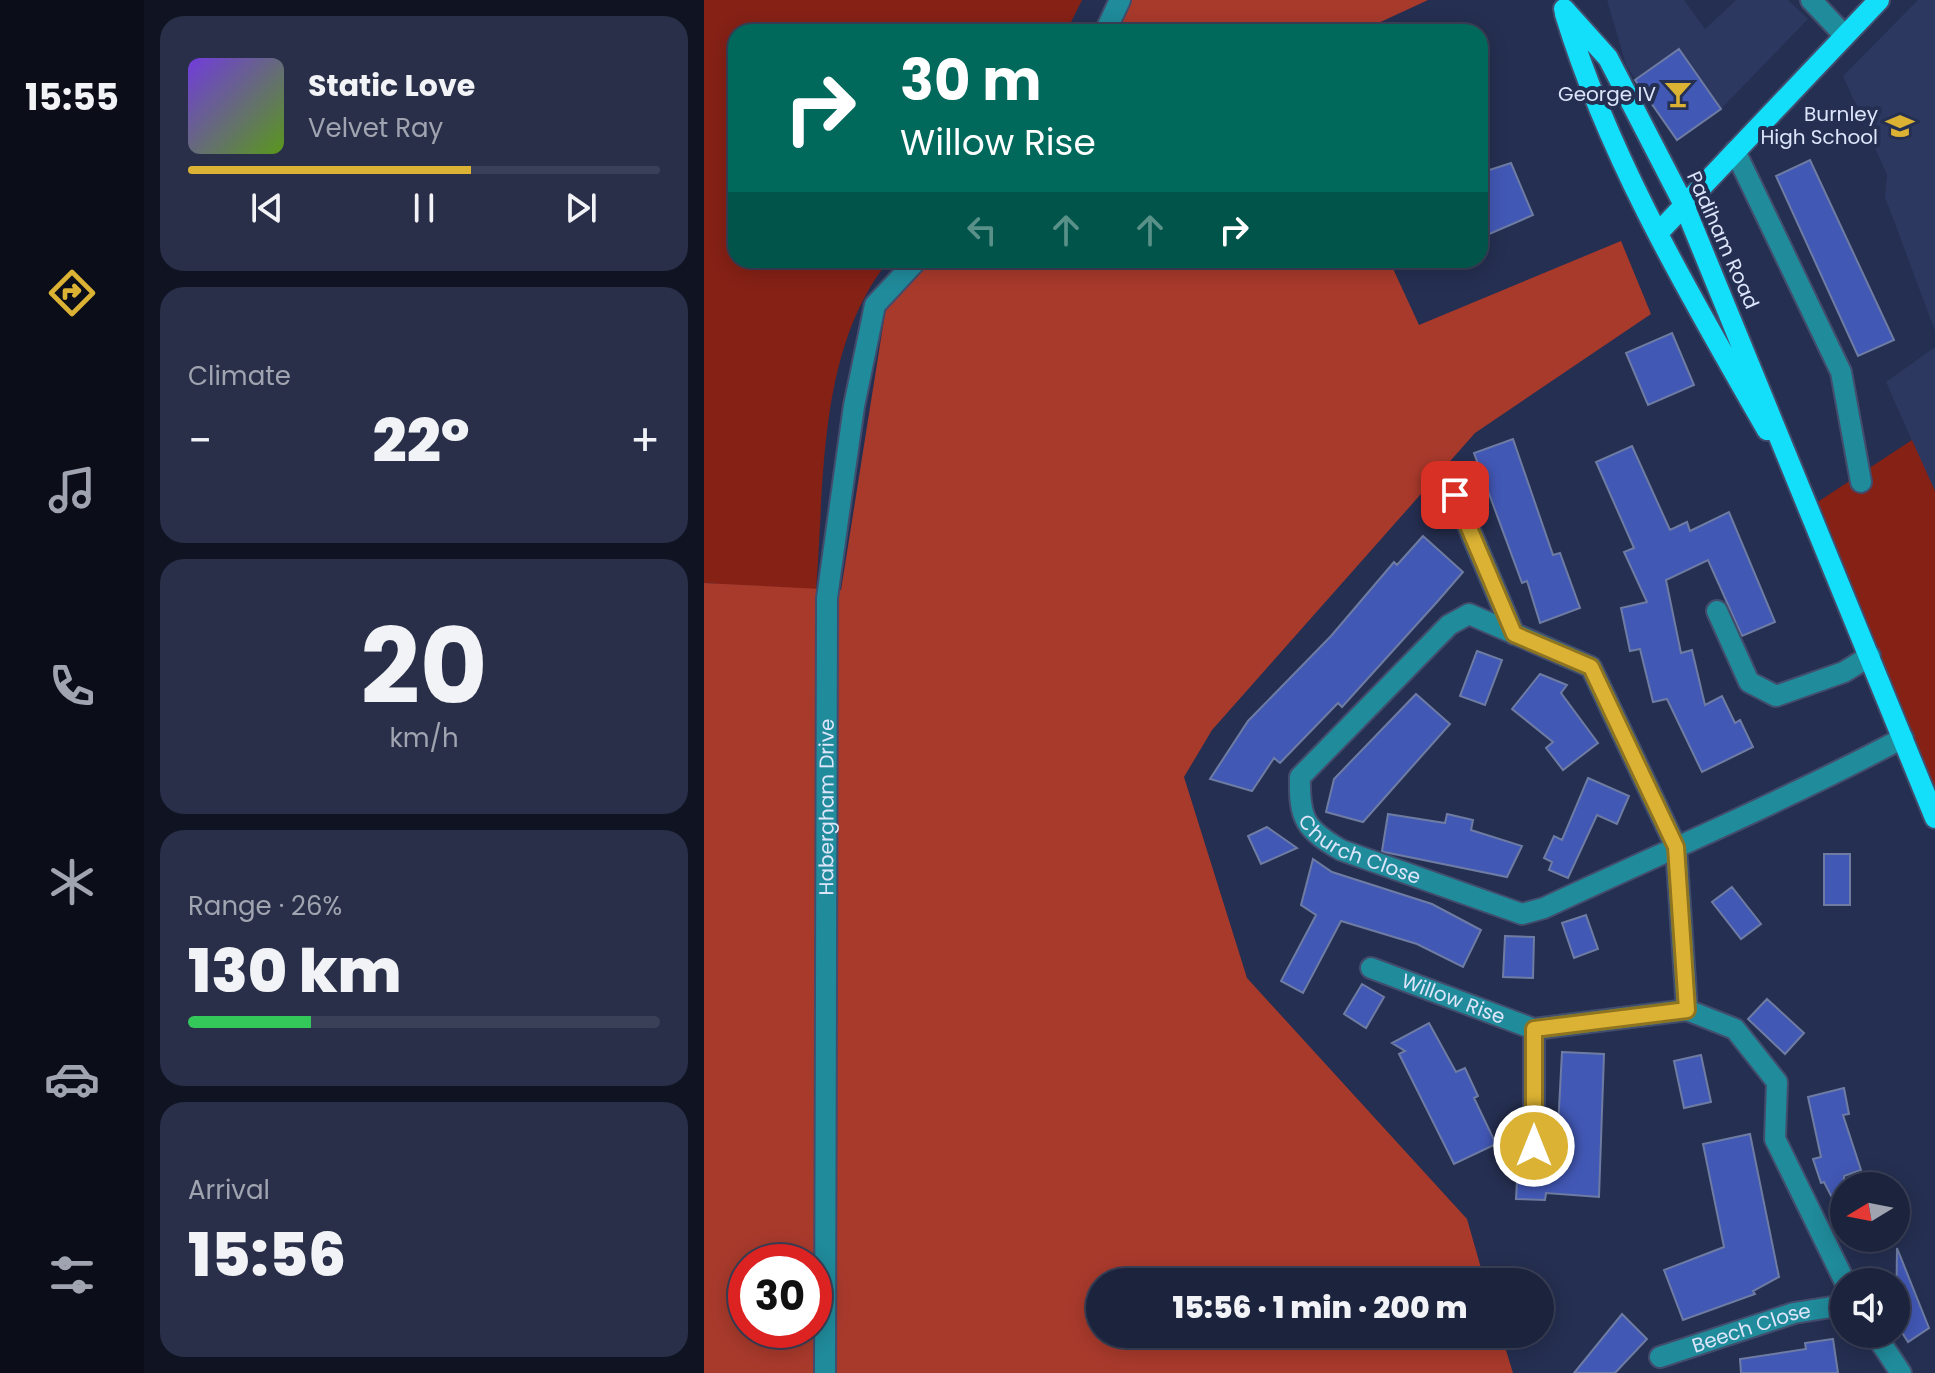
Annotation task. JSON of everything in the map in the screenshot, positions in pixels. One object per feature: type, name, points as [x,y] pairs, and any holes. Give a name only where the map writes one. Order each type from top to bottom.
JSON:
[{"type":"main road","points":[[1658,233],[1879,0]]},
{"type":"main road","name":"Padiham Road","points":[[1566,3],[1608,58],[1684,205],[1935,818]]},
{"type":"main road","name":"Padiham Road","points":[[1566,3],[1584,76],[1682,283],[1810,507]]},
{"type":"street","points":[[1109,24],[1120,0]]},
{"type":"street","points":[[1811,0],[1844,35]]},
{"type":"street","points":[[1735,151],[1841,372],[1861,482]]},
{"type":"street","name":"Habergham Drive","points":[[825,1373],[827,598],[854,406],[875,305],[910,268]]},
{"type":"street","points":[[1455,495],[1514,634]]},
{"type":"street","points":[[1717,611],[1749,682],[1776,696],[1844,672],[1870,656]]},
{"type":"street","name":"Church Close","points":[[1676,847],[1591,667],[1469,614],[1449,625],[1300,777],[1300,803],[1313,834],[1341,850],[1522,914],[1544,908],[1676,847],[1903,738]]},
{"type":"street","points":[[1676,847],[1687,1010],[1735,1029],[1777,1082],[1775,1139],[1838,1268]]},
{"type":"street","name":"Willow Rise","points":[[1371,968],[1534,1029],[1687,1010]]},
{"type":"street","points":[[1534,1029],[1534,1146]]},
{"type":"street","name":"Beech Close","points":[[1660,1357],[1794,1313],[1830,1307]]},
{"type":"street","points":[[1884,1348],[1901,1373]]},
{"type":"shaded area","points":[[704,0],[1082,0],[1070,24],[728,24],[728,268],[884,268],[848,334],[837,375],[824,461],[816,590],[704,583]]},
{"type":"shaded area","points":[[1123,0],[1428,0],[1376,24],[1111,24]]},
{"type":"shaded area","points":[[1607,0],[1684,0],[1705,29],[1736,0],[1788,0],[1808,19],[1721,109],[1677,140],[1626,65]]},
{"type":"shaded area","name":"Burnley High School","points":[[1918,0],[1935,0],[1935,331],[1885,197],[1887,175],[1843,76]]},
{"type":"shaded area","points":[[1621,241],[1651,314],[1475,433],[1212,730],[1184,777],[1247,978],[1467,1219],[1481,1268],[1086,1268],[1086,1348],[1505,1348],[1513,1373],[704,1373],[704,583],[841,590],[886,307],[919,268],[1393,268],[1419,325]]},
{"type":"shaded area","points":[[1935,347],[1935,493],[1886,382]]},
{"type":"shaded area","points":[[1912,440],[1935,491],[1935,818],[1810,507]]},
{"type":"building","name":"George IV","points":[[1679,49],[1721,109],[1677,140],[1635,80]]},
{"type":"building","points":[[1810,160],[1894,340],[1858,356],[1776,176]]},
{"type":"building","points":[[1511,163],[1533,215],[1488,235],[1488,170]]},
{"type":"building","points":[[1672,333],[1694,385],[1648,405],[1626,353]]},
{"type":"building","points":[[1513,439],[1553,555],[1560,553],[1580,608],[1540,623],[1527,581],[1522,583],[1474,453]]},
{"type":"building","points":[[1632,446],[1670,530],[1687,522],[1690,531],[1729,512],[1775,622],[1742,636],[1708,560],[1666,580],[1681,653],[1692,650],[1705,705],[1722,696],[1735,723],[1740,720],[1753,747],[1702,772],[1667,699],[1653,702],[1640,649],[1630,651],[1621,608],[1647,602],[1624,552],[1634,548],[1596,462]]},
{"type":"building","points":[[1423,536],[1463,572],[1437,602],[1342,707],[1338,703],[1280,763],[1274,758],[1252,791],[1210,779],[1248,721],[1331,636],[1394,562],[1397,565]]},
{"type":"building","points":[[1477,651],[1502,660],[1485,705],[1460,696]]},
{"type":"building","points":[[1540,674],[1567,685],[1561,693],[1598,743],[1563,770],[1546,748],[1553,742],[1512,709]]},
{"type":"building","points":[[1416,694],[1450,724],[1363,822],[1326,812],[1334,779]]},
{"type":"building","points":[[1588,778],[1629,796],[1617,824],[1597,815],[1568,878],[1549,870],[1552,862],[1544,858],[1554,836],[1562,840]]},
{"type":"building","points":[[1388,814],[1445,823],[1447,814],[1473,820],[1471,830],[1522,846],[1507,877],[1384,852]]},
{"type":"building","points":[[1267,827],[1297,848],[1261,864],[1248,836]]},
{"type":"building","points":[[1824,854],[1850,854],[1850,905],[1824,905]]},
{"type":"building","points":[[1313,859],[1332,872],[1432,904],[1481,930],[1463,967],[1417,944],[1341,921],[1303,993],[1281,981],[1316,915],[1301,905]]},
{"type":"building","points":[[1732,887],[1761,924],[1741,939],[1712,902]]},
{"type":"building","points":[[1586,915],[1598,949],[1574,958],[1562,923]]},
{"type":"building","points":[[1505,936],[1534,937],[1533,978],[1503,977]]},
{"type":"building","points":[[1362,984],[1384,997],[1366,1028],[1344,1014]]},
{"type":"building","points":[[1767,999],[1804,1033],[1785,1054],[1748,1019]]},
{"type":"building","points":[[1429,1023],[1456,1072],[1465,1068],[1478,1096],[1474,1098],[1496,1144],[1454,1164],[1399,1054],[1405,1051],[1392,1043]]},
{"type":"building","points":[[1562,1052],[1604,1054],[1599,1197],[1546,1193],[1545,1200],[1516,1199],[1518,1163],[1556,1165]]},
{"type":"building","points":[[1701,1055],[1711,1102],[1684,1108],[1674,1061]]},
{"type":"building","points":[[1844,1088],[1849,1114],[1843,1115],[1861,1170],[1830,1172],[1830,1194],[1824,1182],[1821,1183],[1813,1159],[1821,1157],[1808,1097]]},
{"type":"building","points":[[1750,1134],[1779,1277],[1753,1291],[1755,1294],[1683,1320],[1664,1270],[1724,1247],[1703,1144]]},
{"type":"building","points":[[1897,1252],[1899,1252],[1905,1268],[1897,1268]]},
{"type":"building","points":[[1910,1280],[1929,1328],[1910,1341]]},
{"type":"building","points":[[1622,1314],[1647,1339],[1615,1373],[1574,1373]]},
{"type":"building","points":[[1830,1339],[1838,1373],[1741,1373],[1740,1359],[1806,1349],[1805,1343]]},
{"type":"place","name":"George IV","points":[[1678,94]]},
{"type":"place","name":"Burnley High School","points":[[1900,126]]},
{"type":"route","points":[[1455,495],[1514,634],[1591,667],[1676,847],[1687,1010],[1534,1029],[1534,1146]]}]
